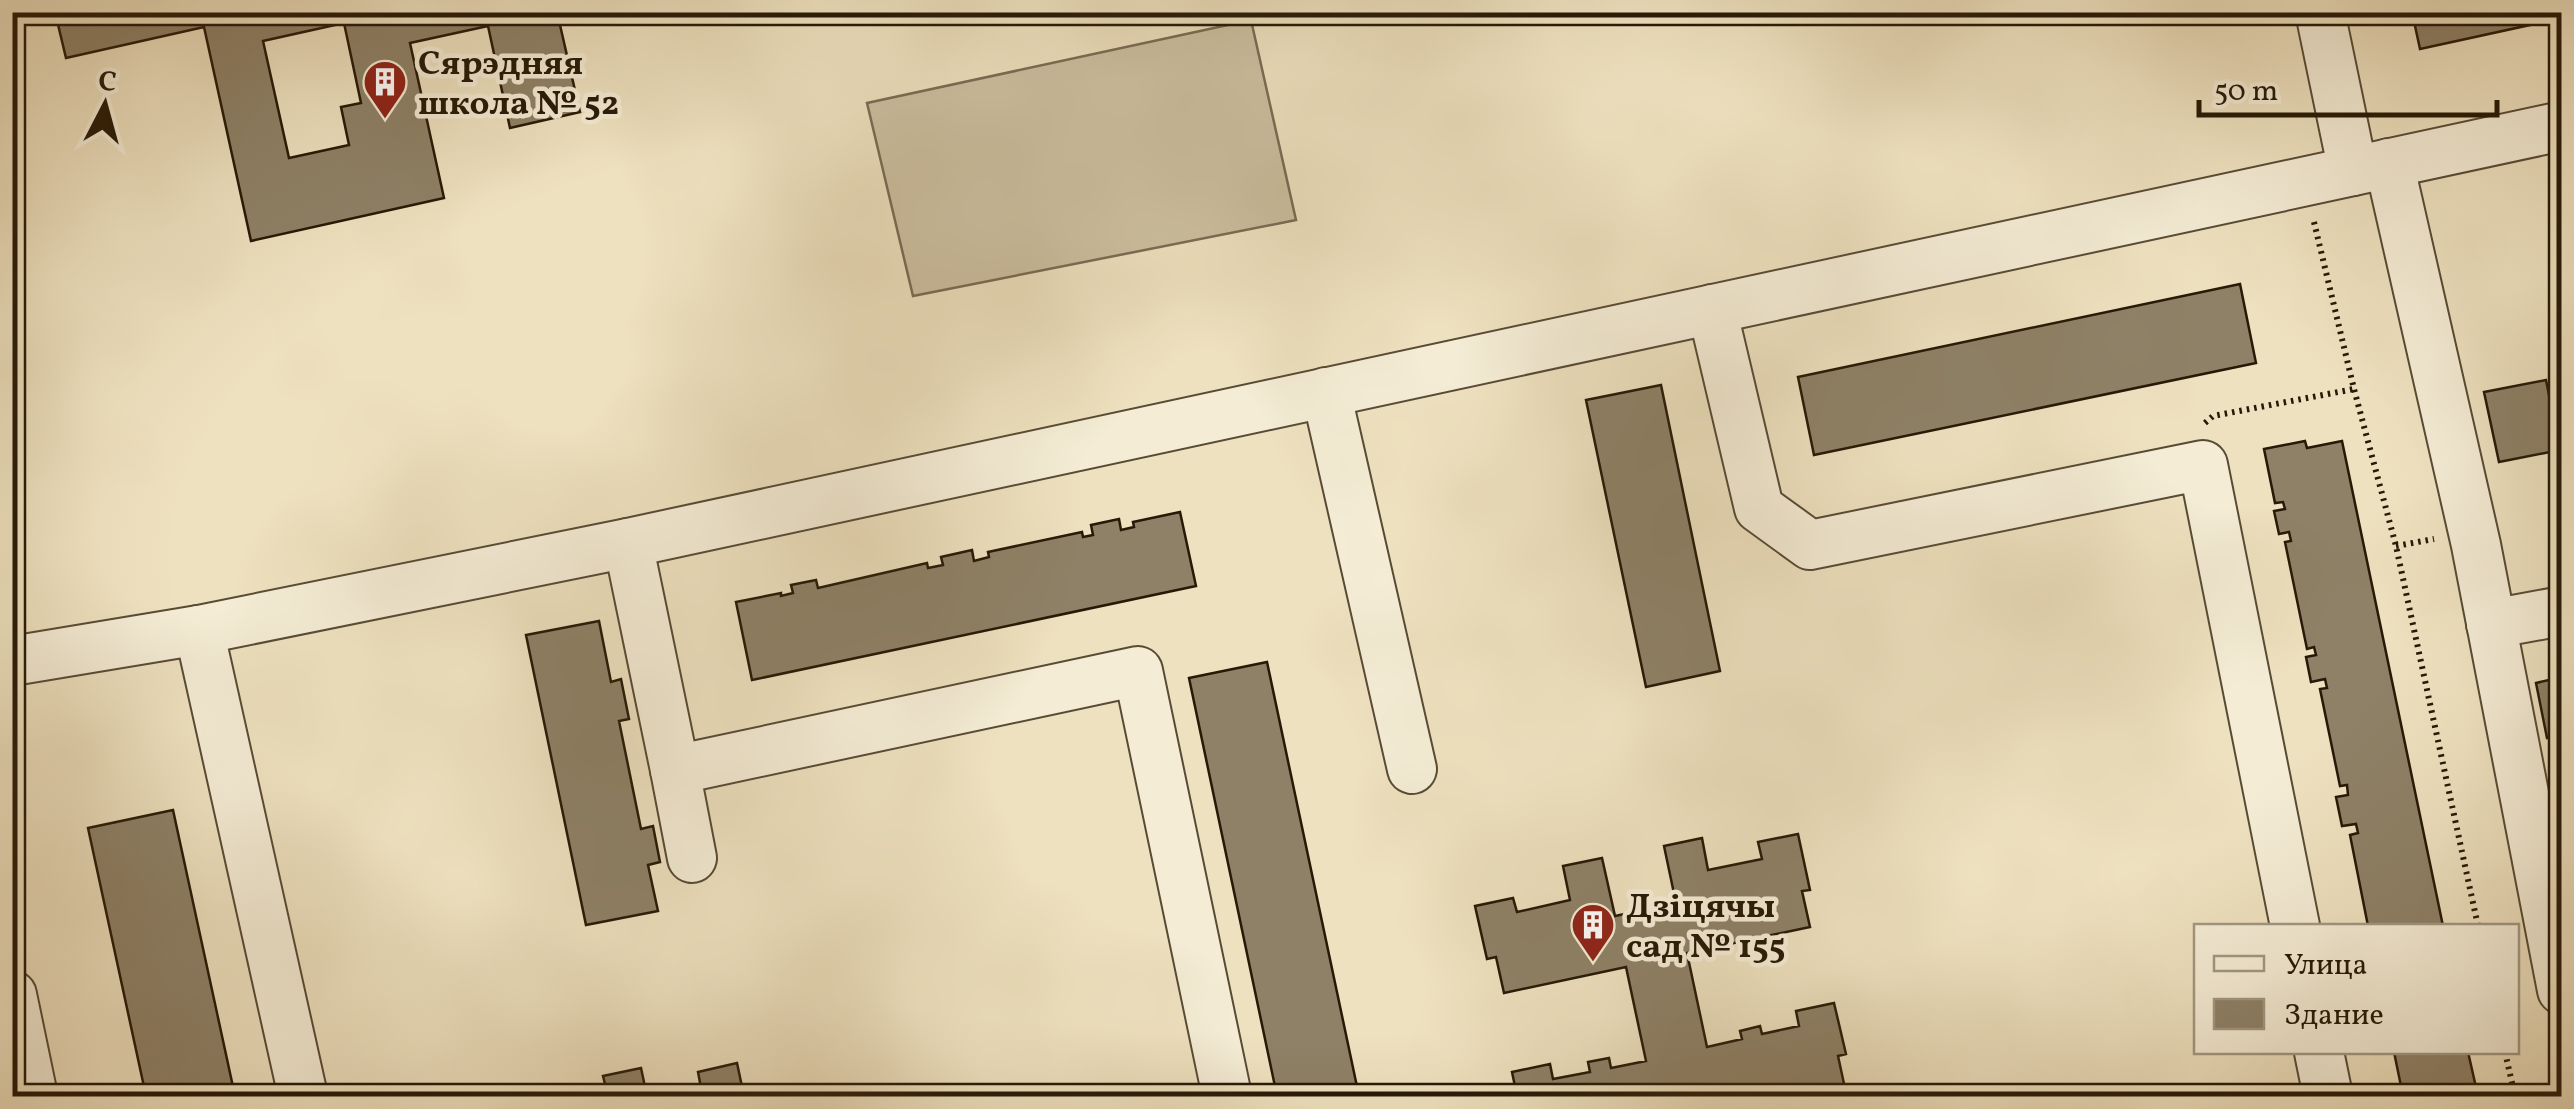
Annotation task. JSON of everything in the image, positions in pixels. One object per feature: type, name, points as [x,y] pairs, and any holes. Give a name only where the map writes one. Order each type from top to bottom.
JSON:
[{"type":"lane","points":[[2320,12],[2371,167],[2476,544],[2562,990]]},
{"type":"lane","points":[[12,662],[200,630],[628,543],[2562,126]]},
{"type":"lane","points":[[1712,309],[1759,508],[1810,545],[2203,465],[2294,924]]},
{"type":"lane","points":[[1326,392],[1412,769]]},
{"type":"lane","points":[[628,543],[692,858]]},
{"type":"lane","points":[[2491,624],[2562,611]]},
{"type":"lane","points":[[200,630],[304,1096]]},
{"type":"lane","points":[[675,770],[1138,671],[1227,1096]]},
{"type":"lane","points":[[12,995],[33,1096]]},
{"type":"lane","points":[[2319,1054],[2328,1096]]},
{"type":"path","points":[[2305,181],[2396,546],[2478,924]]},
{"type":"path","points":[[2203,465],[2199,436],[2212,416],[2354,389]]},
{"type":"path","points":[[2505,1054],[2515,1096]]},
{"type":"shaded area","points":[[1251,20],[1296,220],[913,296],[867,103]]},
{"type":"building","name":"Сярэдняя школа № 52","points":[[55,12],[557,12],[580,112],[510,128],[488,26],[410,43],[444,198],[251,241],[204,27],[66,58]],"holes":[[[344,23],[361,103],[341,107],[349,145],[289,158],[263,41]]]},
{"type":"building","points":[[2412,12],[2562,12],[2562,18],[2420,49]]},
{"type":"building","points":[[2240,284],[2256,363],[1814,455],[1798,377]]},
{"type":"building","points":[[2546,380],[2560,450],[2499,462],[2484,392]]},
{"type":"building","points":[[1661,385],[1720,671],[1646,687],[1586,400]]},
{"type":"building","points":[[2305,441],[2307,448],[2342,441],[2443,924],[2368,924],[2350,835],[2358,833],[2356,824],[2342,826],[2336,797],[2348,795],[2347,785],[2340,786],[2320,689],[2327,688],[2325,679],[2311,682],[2306,657],[2316,655],[2314,647],[2307,649],[2285,542],[2291,541],[2289,532],[2279,534],[2274,511],[2285,509],[2283,502],[2275,503],[2264,449]]},
{"type":"building","points":[[1180,512],[1196,586],[752,680],[736,602],[793,593],[791,585],[816,580],[818,588],[927,563],[928,568],[943,565],[941,557],[972,550],[974,561],[989,557],[988,552],[1082,532],[1083,537],[1093,535],[1091,525],[1119,519],[1121,530],[1134,527],[1133,522]]},
{"type":"building","points":[[599,621],[611,682],[621,679],[629,719],[619,721],[641,829],[653,826],[660,862],[648,865],[658,911],[586,925],[526,635]]},
{"type":"building","points":[[1267,662],[1359,1096],[1277,1096],[1189,678]]},
{"type":"building","points":[[2562,677],[2562,759],[2557,736],[2547,738],[2536,683]]},
{"type":"building","points":[[173,810],[235,1096],[146,1096],[88,828]]},
{"type":"building","name":"Дзіцячы сад № 155","points":[[1798,834],[1810,890],[1802,891],[1810,927],[1687,953],[1707,1047],[1742,1039],[1740,1031],[1760,1026],[1762,1034],[1799,1026],[1796,1011],[1834,1003],[1846,1054],[1838,1056],[1846,1093],[1517,1096],[1512,1072],[1550,1064],[1553,1079],[1590,1072],[1588,1062],[1609,1058],[1611,1068],[1646,1061],[1626,967],[1504,993],[1496,957],[1487,959],[1475,906],[1513,898],[1517,912],[1570,900],[1563,866],[1602,858],[1615,916],[1676,903],[1664,846],[1702,838],[1708,870],[1762,859],[1758,842]]},
{"type":"building","points":[[2394,1054],[2468,1054],[2478,1096],[2408,1096],[2402,1091]]},
{"type":"building","points":[[737,1063],[744,1096],[664,1096],[701,1088],[698,1072]]},
{"type":"building","points":[[641,1068],[647,1096],[608,1096],[603,1076]]},
{"type":"place","name":"Сярэдняя школа № 52","points":[[385,120]]},
{"type":"place","name":"Дзіцячы сад № 155","points":[[1593,963]]}]
